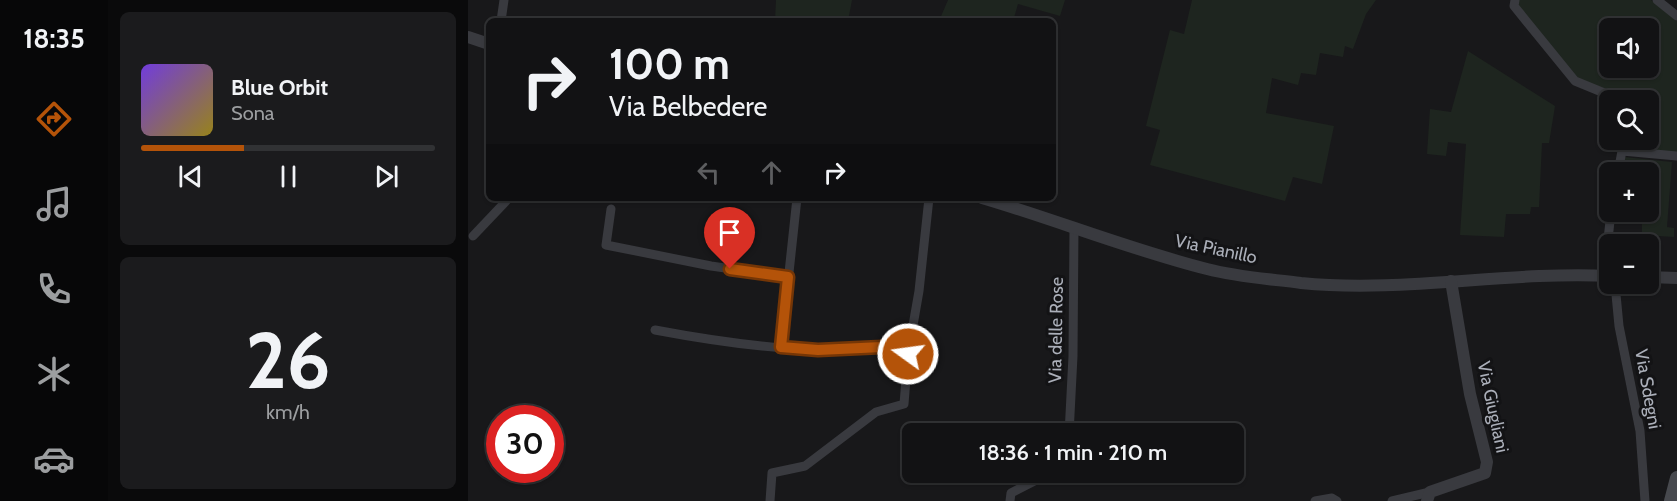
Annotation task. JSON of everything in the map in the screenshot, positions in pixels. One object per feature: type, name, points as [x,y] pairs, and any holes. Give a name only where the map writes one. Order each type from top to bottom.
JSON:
[{"type":"main road","points":[[1671,501],[1677,478]]},
{"type":"street","points":[[501,18],[504,0]]},
{"type":"street","points":[[1515,0],[1514,6],[1575,81],[1599,91]]},
{"type":"street","points":[[1657,0],[1677,16]]},
{"type":"street","points":[[468,37],[486,43]]},
{"type":"street","points":[[1620,162],[1622,151],[1677,156]]},
{"type":"street","points":[[473,236],[506,201]]},
{"type":"street","points":[[781,347],[797,201]]},
{"type":"street","points":[[771,501],[772,473],[805,466],[876,411],[904,404],[908,354],[919,291],[929,201]]},
{"type":"street","name":"Via Pianillo","points":[[992,201],[1183,263],[1258,278],[1369,286],[1451,281],[1599,279]]},
{"type":"street","points":[[611,209],[606,245],[711,266],[788,277]]},
{"type":"street","name":"Via delle Rose","points":[[1070,423],[1073,356],[1074,227]]},
{"type":"street","points":[[1659,277],[1677,278]]},
{"type":"street","name":"Via Giugliani","points":[[1428,496],[1485,473],[1487,462],[1470,394],[1451,281]]},
{"type":"street","name":"Via Sdegni","points":[[1612,294],[1640,431],[1645,501]]},
{"type":"street","points":[[655,330],[781,347],[818,350],[882,347],[908,354]]},
{"type":"street","points":[[1010,501],[1011,494],[1032,483]]},
{"type":"street","points":[[1392,501],[1428,496]]},
{"type":"street","points":[[1315,501],[1332,498],[1337,501]]},
{"type":"shaded area","points":[[776,0],[852,0],[849,18],[775,18]]},
{"type":"shaded area","points":[[948,0],[1065,0],[1060,16],[1018,4],[1014,18],[940,18]]},
{"type":"shaded area","points":[[1192,0],[1376,0],[1366,14],[1353,49],[1345,46],[1343,57],[1320,53],[1316,75],[1301,73],[1298,85],[1272,78],[1266,113],[1334,126],[1322,184],[1293,177],[1285,201],[1150,165],[1160,130],[1146,126],[1170,30],[1184,34]]},
{"type":"shaded area","points":[[1518,0],[1651,0],[1677,21],[1677,153],[1646,150],[1659,150],[1659,90],[1608,90],[1576,78],[1517,5]]},
{"type":"shaded area","points":[[1468,51],[1555,106],[1549,143],[1542,143],[1539,207],[1531,207],[1530,214],[1506,214],[1504,237],[1460,235],[1466,144],[1448,142],[1446,156],[1427,154],[1430,109],[1451,112]]},
{"type":"shaded area","points":[[1624,157],[1672,162],[1667,227],[1674,228],[1674,237],[1642,234],[1642,222],[1659,222],[1659,162],[1623,162]]},
{"type":"route","points":[[730,269],[788,277],[781,347],[818,350],[882,347],[908,354]]}]
